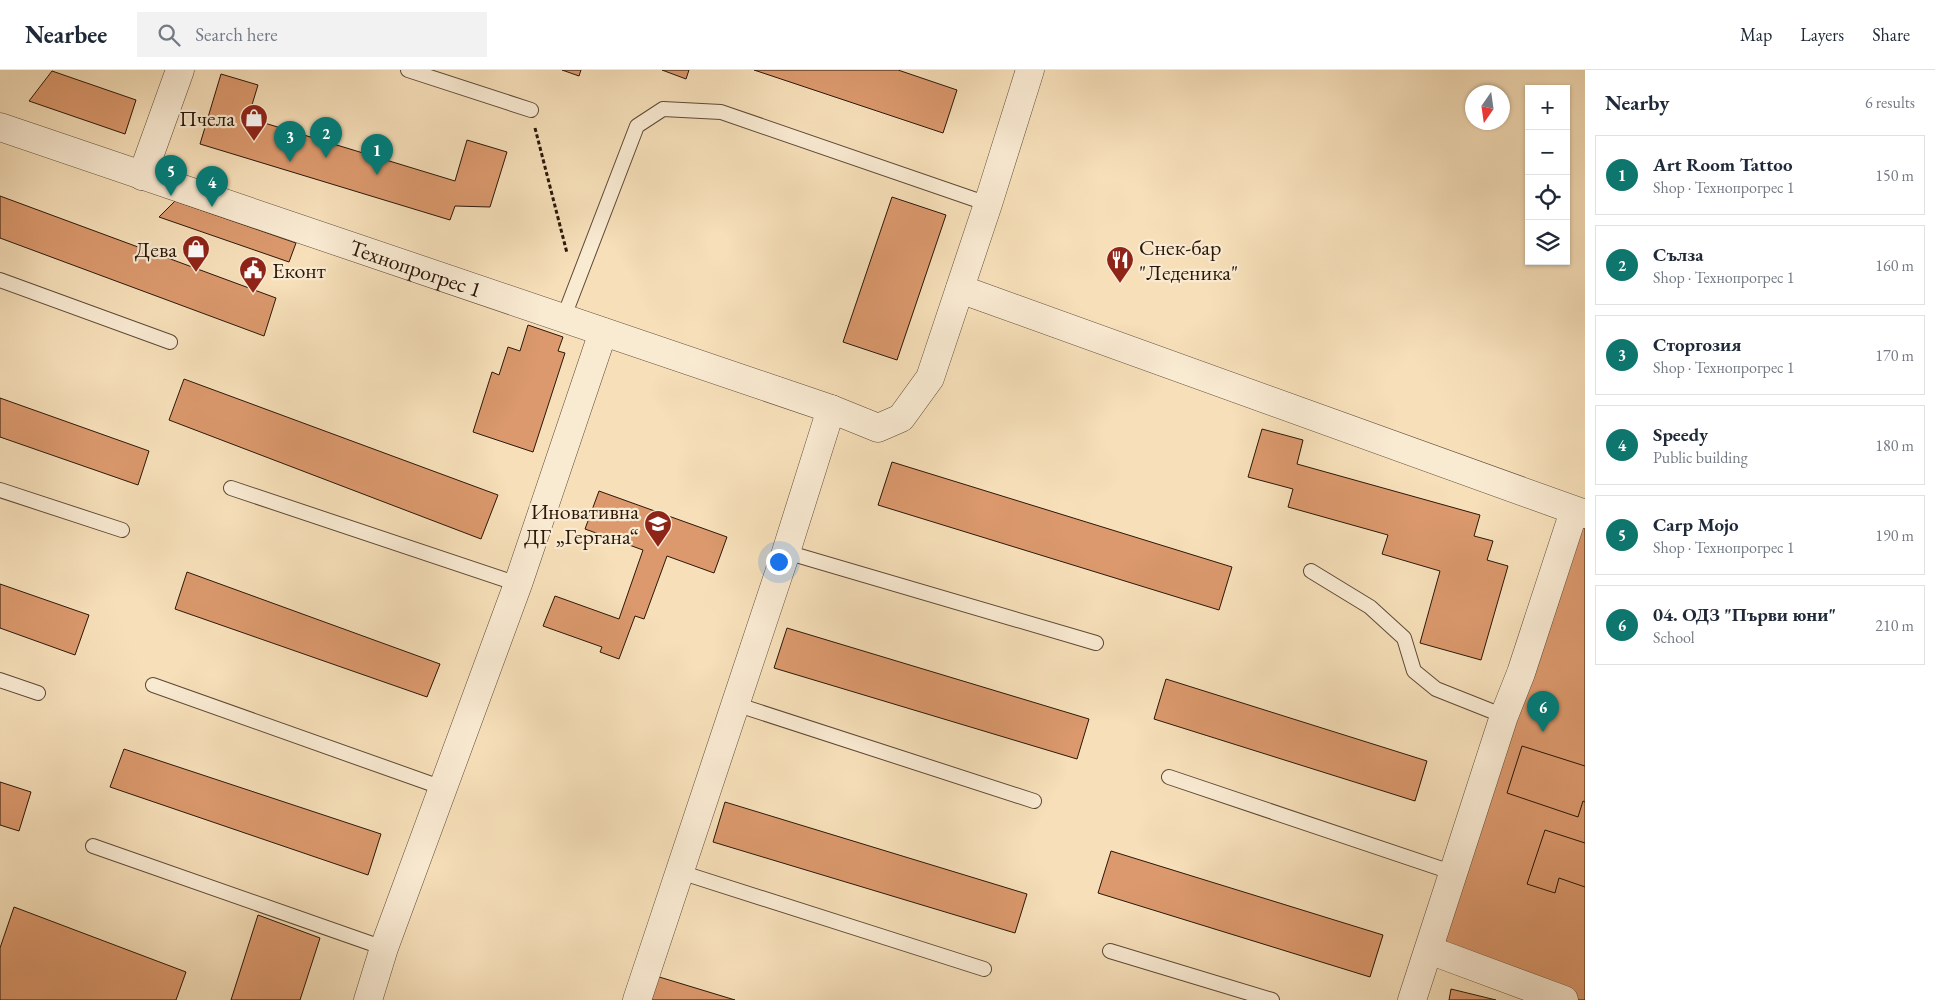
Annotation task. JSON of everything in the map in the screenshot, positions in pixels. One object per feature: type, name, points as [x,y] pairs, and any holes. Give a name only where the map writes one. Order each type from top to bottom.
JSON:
[{"type":"street","points":[[142,176],[180,70]]},
{"type":"street","name":"Технопрогрес 1","points":[[0,127],[831,409],[878,428],[900,418],[930,378],[1030,70]]},
{"type":"street","points":[[960,289],[1579,512],[1504,716],[1412,1000]]},
{"type":"street","points":[[368,1000],[384,948],[518,584],[603,332]]},
{"type":"street","points":[[637,1000],[786,552],[831,409]]},
{"type":"street","points":[[1429,950],[1564,1000]]},
{"type":"lane","points":[[408,70],[531,110]]},
{"type":"lane","points":[[564,319],[637,126],[663,110],[721,112],[988,204]]},
{"type":"lane","points":[[0,280],[170,342]]},
{"type":"lane","points":[[231,488],[518,584]]},
{"type":"lane","points":[[0,490],[122,530]]},
{"type":"lane","points":[[786,552],[1096,642]]},
{"type":"lane","points":[[1311,571],[1370,607],[1404,638],[1414,671],[1436,689],[1504,716]]},
{"type":"lane","points":[[0,680],[38,693]]},
{"type":"lane","points":[[153,685],[443,788]]},
{"type":"lane","points":[[735,704],[1034,801]]},
{"type":"lane","points":[[1169,777],[1454,873]]},
{"type":"lane","points":[[93,846],[384,948]]},
{"type":"lane","points":[[680,872],[984,969]]},
{"type":"lane","points":[[1110,951],[1272,1000]]},
{"type":"path","points":[[531,110],[576,287]]},
{"type":"building","points":[[562,70],[581,70],[579,76]]},
{"type":"building","points":[[662,70],[689,70],[686,79]]},
{"type":"building","points":[[754,70],[898,70],[957,90],[943,133]]},
{"type":"building","points":[[52,71],[136,100],[125,134],[29,101]]},
{"type":"building","points":[[221,74],[258,85],[248,118],[455,181],[467,140],[507,152],[490,207],[455,206],[450,220],[200,144]]},
{"type":"building","points":[[0,196],[276,298],[264,336],[0,238]]},
{"type":"building","points":[[892,197],[946,215],[897,360],[843,342]]},
{"type":"building","points":[[175,201],[296,243],[289,262],[159,217]]},
{"type":"building","points":[[528,325],[563,337],[558,351],[565,353],[533,452],[473,432],[492,372],[499,375],[508,347],[520,351]]},
{"type":"building","points":[[184,379],[498,495],[481,539],[169,420]]},
{"type":"building","points":[[0,398],[149,451],[138,485],[0,437]]},
{"type":"building","points":[[1262,429],[1303,440],[1297,464],[1480,515],[1474,536],[1493,541],[1487,560],[1508,566],[1481,660],[1420,643],[1440,571],[1382,554],[1388,535],[1288,507],[1293,489],[1248,477]]},
{"type":"building","points":[[892,462],[1232,567],[1219,610],[878,505]]},
{"type":"building","points":[[599,491],[727,537],[714,573],[667,556],[644,619],[635,616],[619,659],[600,652],[602,647],[543,626],[555,596],[619,619],[643,550],[585,529]]},
{"type":"building","points":[[1585,514],[1585,1000],[1564,1000],[1429,950]]},
{"type":"building","points":[[187,572],[440,664],[427,697],[175,609]]},
{"type":"building","points":[[0,584],[89,615],[75,655],[0,628]]},
{"type":"building","points":[[787,628],[1089,719],[1077,759],[774,668]]},
{"type":"building","points":[[1166,679],[1427,761],[1415,801],[1154,719]]},
{"type":"building","points":[[1522,746],[1585,766],[1585,802],[1583,801],[1578,817],[1507,793]]},
{"type":"building","points":[[124,749],[381,834],[368,875],[110,787]]},
{"type":"building","points":[[0,782],[31,792],[19,831],[0,825]]},
{"type":"building","points":[[725,802],[1027,894],[1015,933],[713,842]]},
{"type":"building","points":[[1545,830],[1585,843],[1585,887],[1559,878],[1555,893],[1527,884]]},
{"type":"building","points":[[1111,851],[1383,935],[1370,977],[1098,893]]},
{"type":"building","points":[[14,907],[186,972],[176,1000],[0,1000],[0,948]]},
{"type":"building","points":[[258,915],[320,938],[300,1000],[231,1000]]},
{"type":"building","points":[[656,976],[735,1000],[649,1000]]},
{"type":"building","points":[[1451,989],[1496,1000],[1449,1000]]},
{"type":"place","name":"Пчела","points":[[254,142]]},
{"type":"place","name":"Сълза","points":[[326,158]]},
{"type":"place","name":"Сторгозия","points":[[290,162]]},
{"type":"place","name":"Art Room Tattoo","points":[[377,175]]},
{"type":"place","name":"Carp Mojo","points":[[171,196]]},
{"type":"place","name":"Speedy","points":[[212,207]]},
{"type":"place","name":"Дева","points":[[196,273]]},
{"type":"place","name":"Снек-бар \"Леденика\"","points":[[1120,284]]},
{"type":"place","name":"Еконт","points":[[253,294]]},
{"type":"place","name":"Иновативна ДГ „Гергана“","points":[[658,548]]},
{"type":"place","name":"04. ОДЗ \"Първи юни\"","points":[[1543,732]]}]
